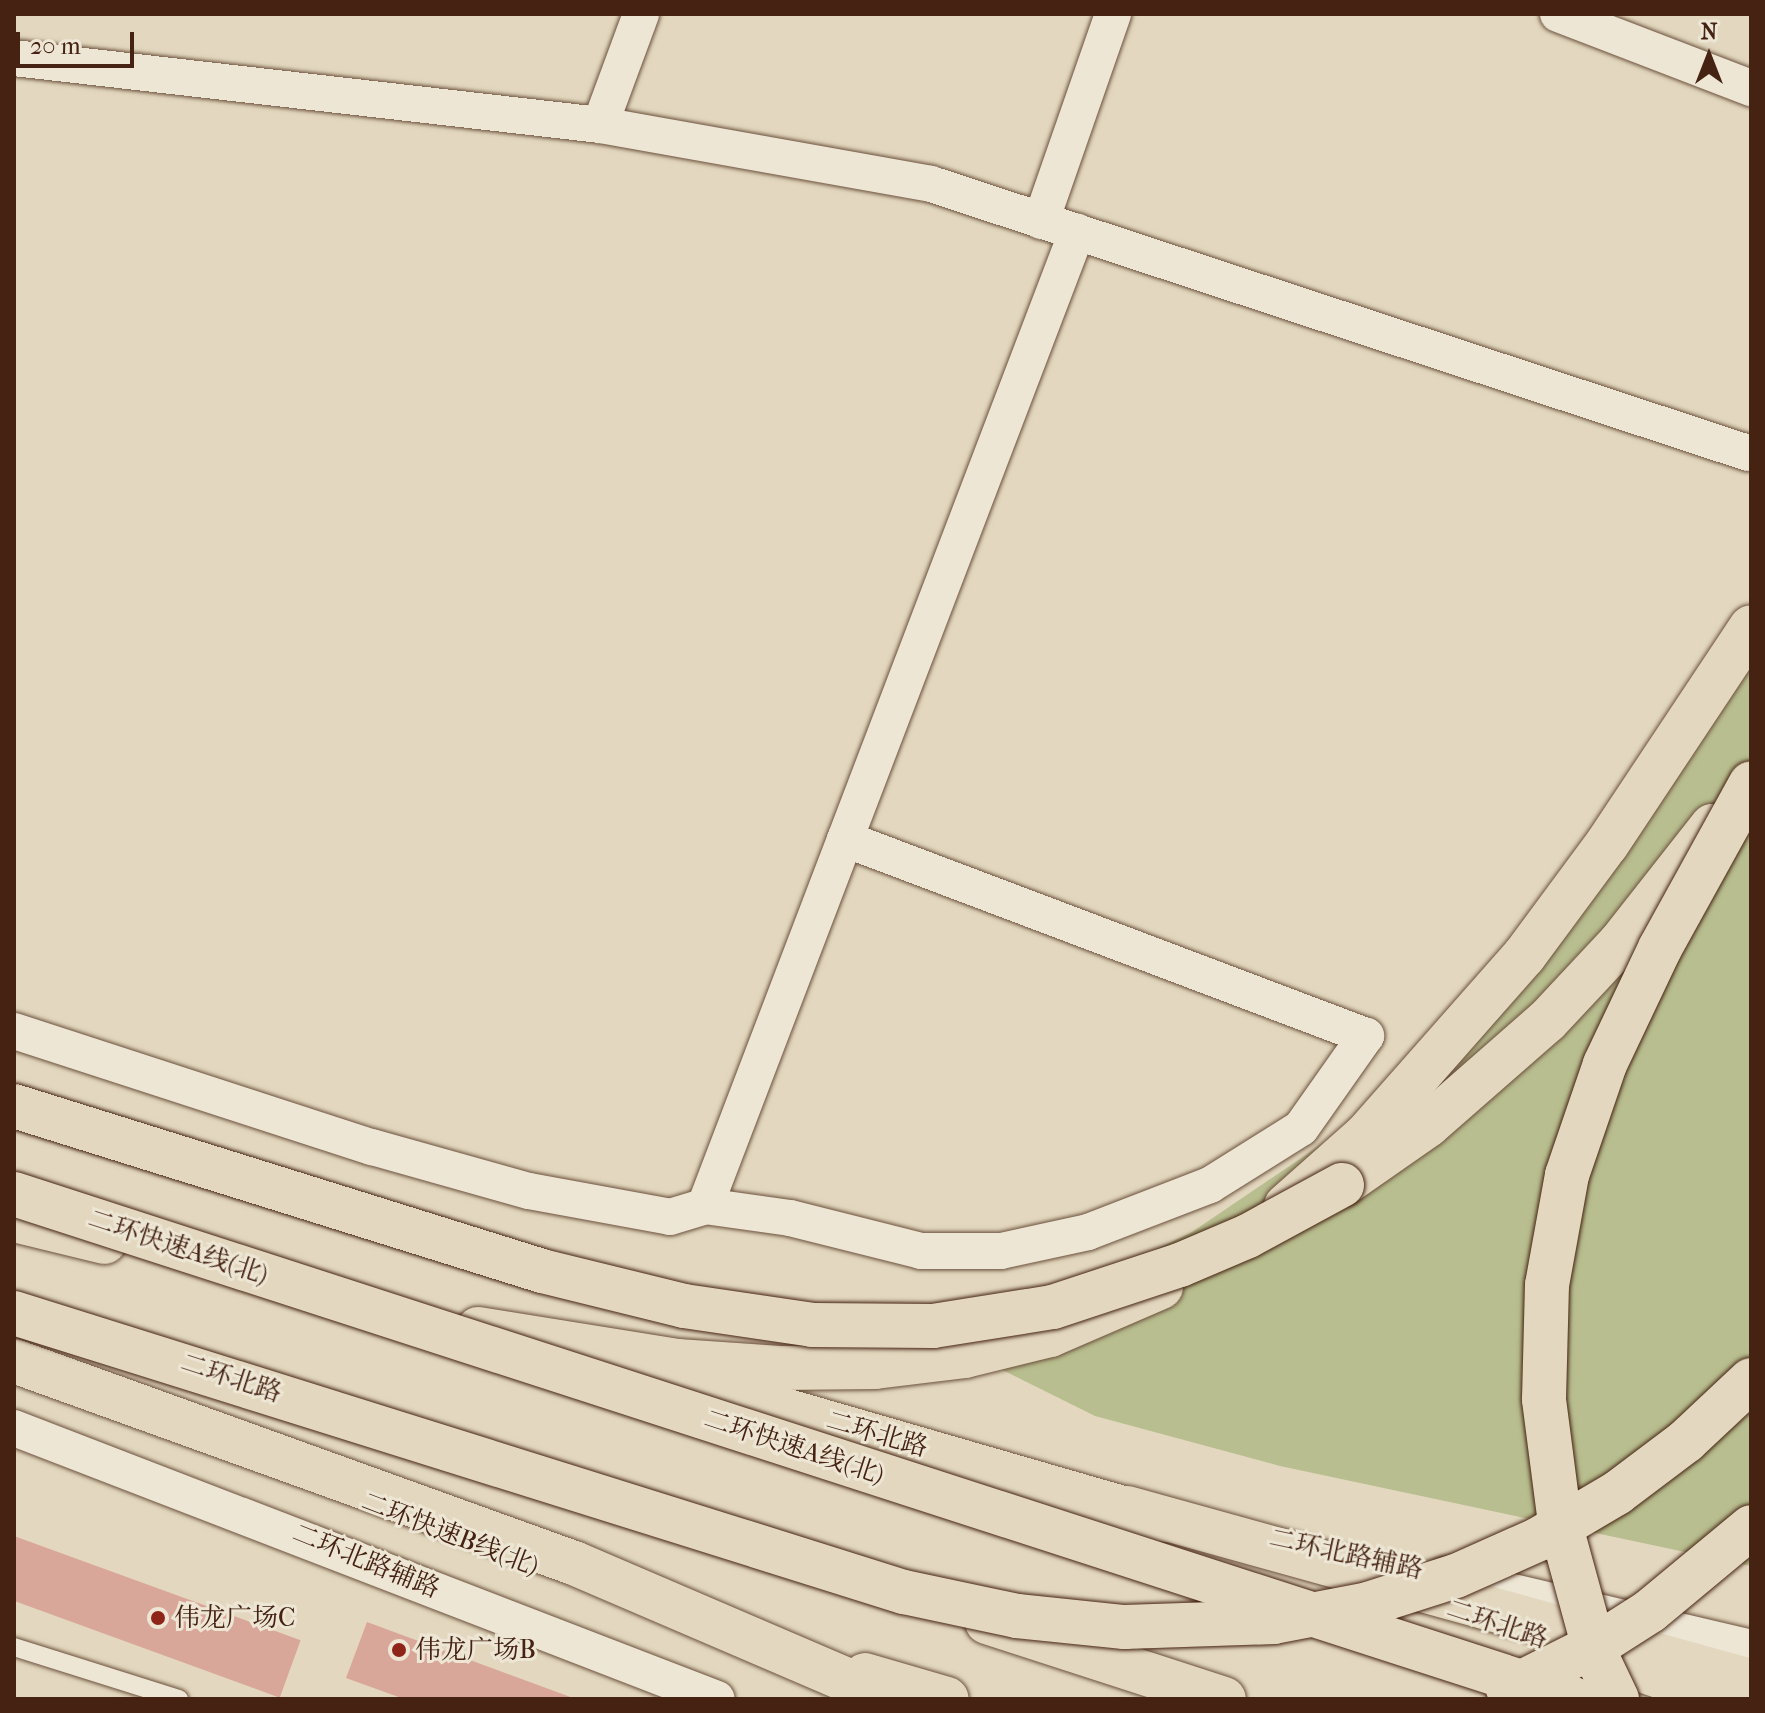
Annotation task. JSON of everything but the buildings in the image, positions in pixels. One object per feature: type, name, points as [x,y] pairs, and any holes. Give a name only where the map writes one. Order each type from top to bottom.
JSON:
[{"type":"main road","points":[[319,1294],[567,1346],[780,1368],[875,1367],[965,1356],[1050,1335],[1132,1302],[1211,1259],[1289,1204],[1366,1135],[1444,1052],[1607,844],[1751,627]]},
{"type":"main road","points":[[14,1106],[463,1248],[670,1303],[749,1318],[873,1328],[992,1319],[1115,1289],[1180,1265],[1296,1212],[1386,1156],[1480,1083],[1585,983],[1671,880],[1751,772]]},
{"type":"main road","points":[[1617,1699],[1596,1655],[1560,1523],[1544,1399],[1547,1285],[1567,1175],[1605,1064],[1660,948],[1751,783]]},
{"type":"main road","name":"二环快速A线(北)","points":[[14,1192],[1574,1699]]},
{"type":"main road","name":"二环北路","points":[[14,1220],[751,1397],[1127,1508],[1726,1699]]},
{"type":"main road","points":[[14,1310],[904,1592],[1017,1616],[1124,1627],[1274,1622],[1368,1604],[1456,1576],[1539,1539],[1617,1493],[1686,1441],[1751,1380]]},
{"type":"main road","name":"二环北路","points":[[14,1310],[1224,1699]]},
{"type":"main road","points":[[14,1361],[469,1524],[690,1610],[947,1699]]},
{"type":"main road","name":"二环快速B线(北)","points":[[14,1377],[350,1497],[884,1699]]},
{"type":"main road","points":[[1127,1508],[1751,1681]]},
{"type":"main road","points":[[1483,1699],[1613,1635],[1699,1573],[1751,1527]]},
{"type":"main road","points":[[690,1610],[891,1699]]},
{"type":"street","points":[[600,125],[641,14]]},
{"type":"street","points":[[1041,221],[1113,14]]},
{"type":"street","points":[[1558,14],[1751,88]]},
{"type":"street","points":[[14,58],[600,125],[931,184],[1748,453]]},
{"type":"street","points":[[705,1206],[1077,232]]},
{"type":"street","points":[[14,1031],[372,1147],[529,1191],[670,1217],[705,1206],[790,1218],[921,1251],[1001,1251],[1088,1232],[1210,1185],[1301,1128],[1366,1036],[845,839]]},
{"type":"street","points":[[14,1192],[153,1242],[319,1294]]},
{"type":"street","name":"二环北路辅路","points":[[14,1428],[717,1699]]},
{"type":"street","name":"二环北路辅路","points":[[1127,1508],[1751,1648]]},
{"type":"lane","points":[[14,1647],[179,1699]]},
{"type":"green space","points":[[1751,618],[1751,1566],[1280,1466],[1095,1416],[954,1346],[1192,1232],[1409,1085]]},
{"type":"place","name":"伟龙广场C","points":[[158,1618]]},
{"type":"place","name":"伟龙广场B","points":[[399,1650]]}]
